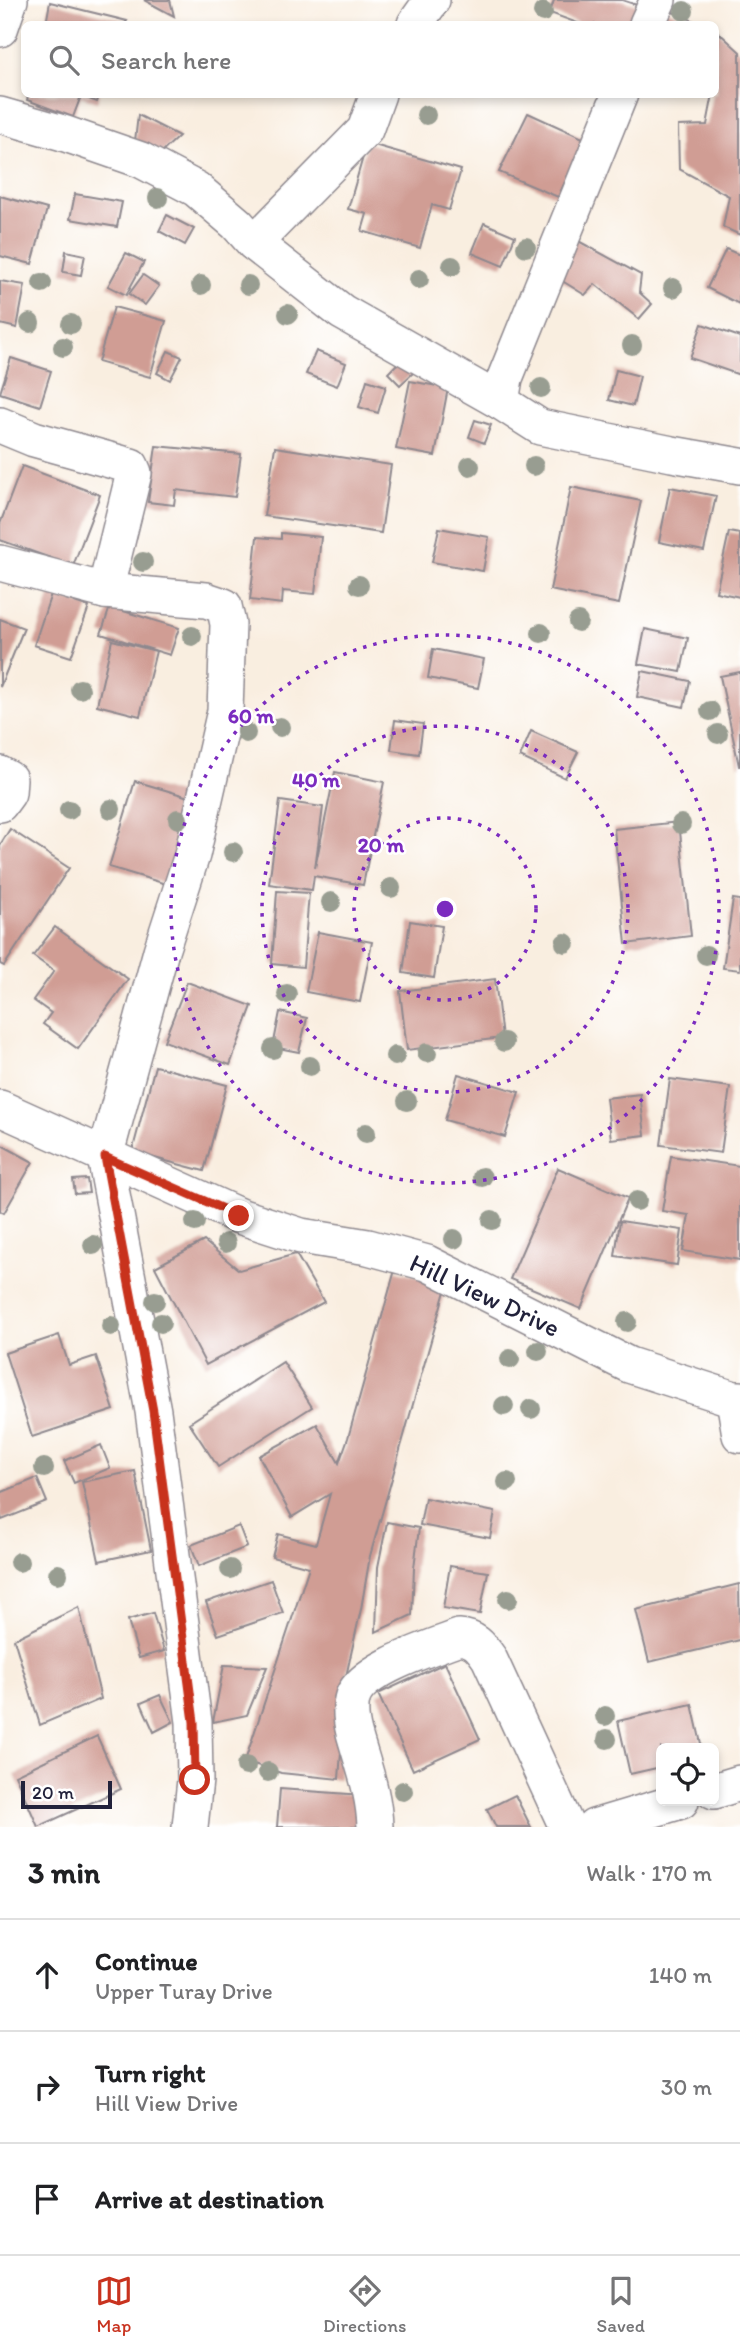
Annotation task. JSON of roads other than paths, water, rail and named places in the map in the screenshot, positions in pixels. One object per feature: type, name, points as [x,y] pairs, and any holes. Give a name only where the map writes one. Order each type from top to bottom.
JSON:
[{"type":"street","points":[[0,29],[10,0]]},
{"type":"street","points":[[417,21],[432,0]]},
{"type":"street","points":[[649,21],[658,0]]},
{"type":"street","points":[[254,243],[365,130],[377,98]]},
{"type":"street","points":[[501,402],[505,378],[618,98]]},
{"type":"street","points":[[1,118],[63,133],[141,160],[197,190],[254,243],[342,312],[540,427],[740,466]]},
{"type":"street","points":[[0,425],[34,439],[131,466],[134,473],[105,590]]},
{"type":"street","points":[[0,563],[105,590],[206,600],[224,606],[228,624],[225,711],[192,855],[161,951],[105,1157],[153,1411],[192,1709],[195,1780],[190,1827]]},
{"type":"street","points":[[0,774],[9,779],[8,793],[0,804]]},
{"type":"street","name":"Hill View Drive","points":[[0,1108],[239,1216],[301,1236],[368,1247],[427,1263],[629,1365],[737,1399]]},
{"type":"street","points":[[737,1399],[740,1435]]},
{"type":"street","points":[[375,1827],[371,1784],[353,1730],[350,1709],[353,1696],[370,1677],[387,1667],[459,1637],[470,1638],[489,1658],[567,1827]]},
{"type":"street","points":[[719,1789],[740,1783]]},
{"type":"street","points":[[594,1827],[664,1806]]}]
